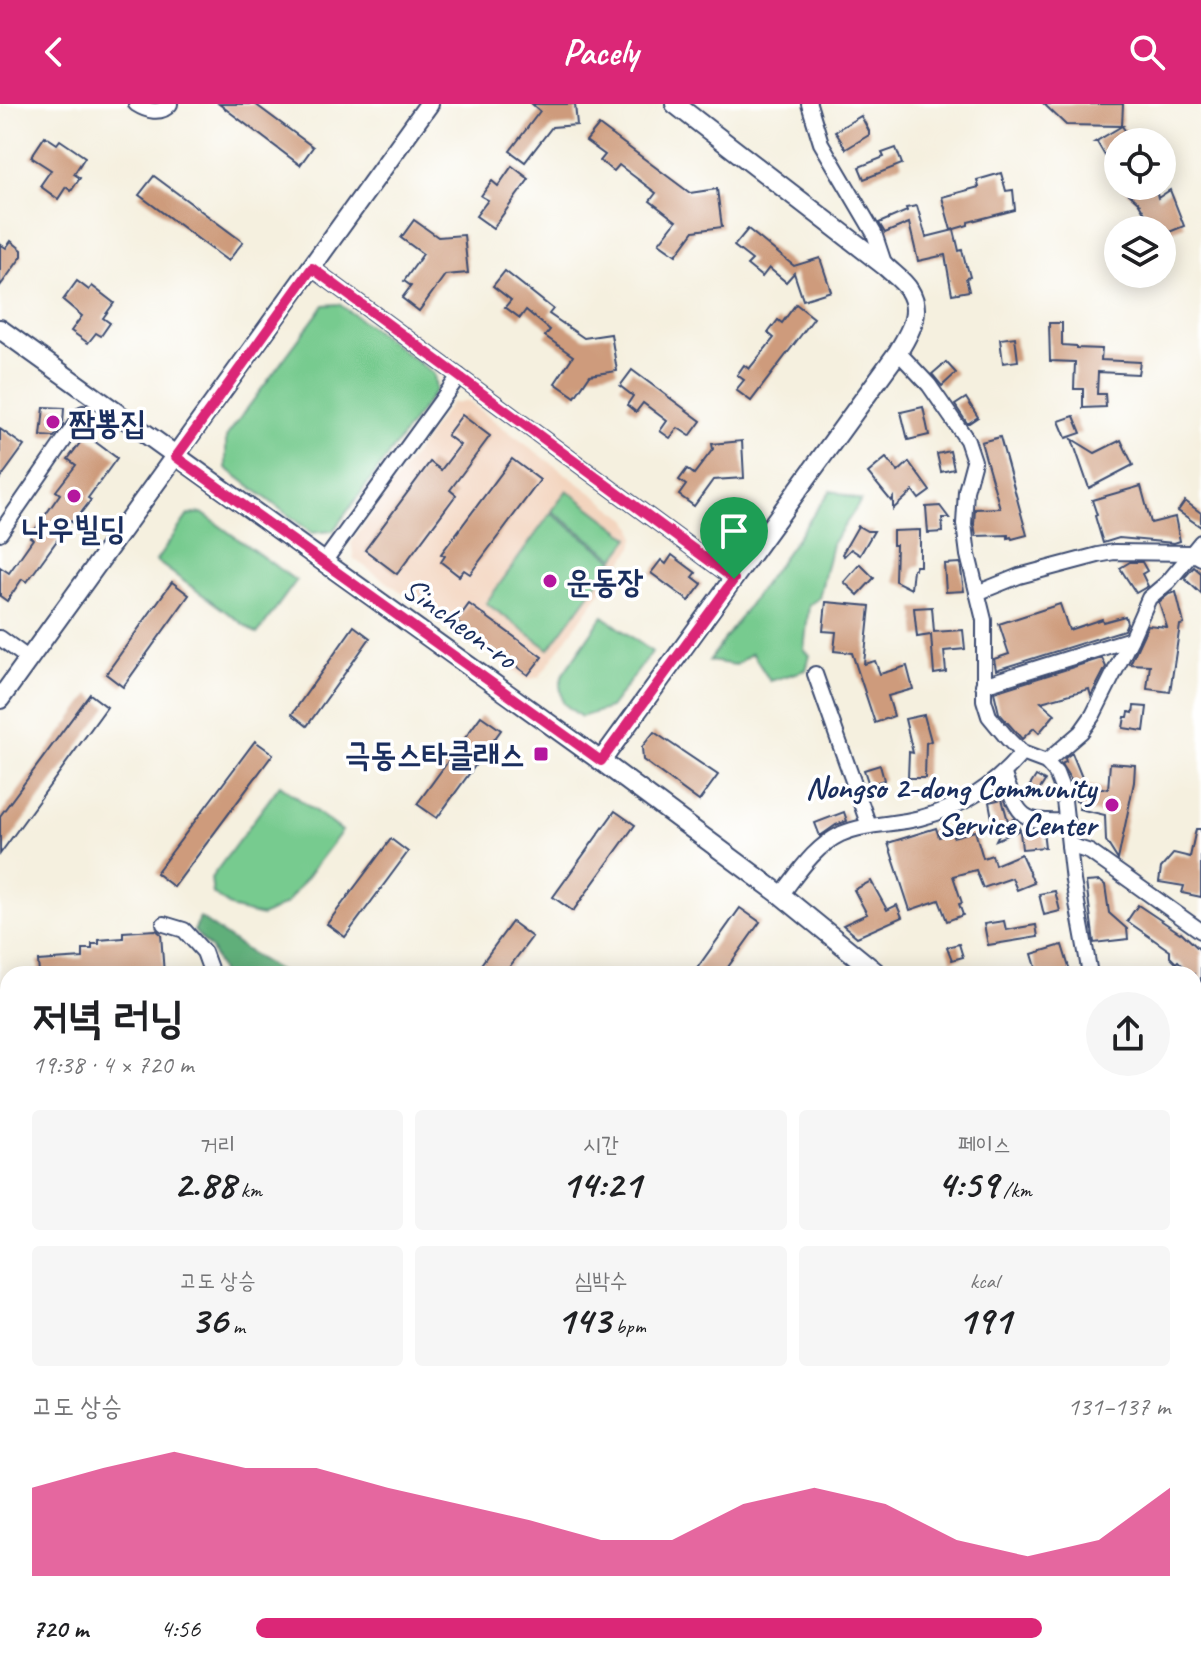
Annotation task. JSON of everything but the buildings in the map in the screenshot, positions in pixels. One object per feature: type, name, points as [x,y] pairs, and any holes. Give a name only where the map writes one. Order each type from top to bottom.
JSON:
[{"type":"street","points":[[136,104],[150,111],[159,111],[170,104]]},
{"type":"street","points":[[0,699],[429,104]]},
{"type":"street","points":[[601,761],[898,352],[914,325],[915,306],[909,289],[885,266],[675,104]]},
{"type":"street","points":[[809,104],[821,143],[874,233],[885,266]]},
{"type":"street","points":[[312,268],[734,579]]},
{"type":"street","name":"Sincheon-ro","points":[[0,329],[601,761],[781,895],[868,966]]},
{"type":"street","points":[[898,352],[929,385],[971,449],[974,461],[966,491],[964,524],[968,555],[984,620],[983,685],[989,716],[1022,753],[1046,762],[1056,773],[1063,791],[1073,881],[1089,966]]},
{"type":"street","points":[[324,562],[459,376]]},
{"type":"street","points":[[0,533],[83,413]]},
{"type":"street","points":[[977,593],[1019,576],[1098,555],[1198,551]]},
{"type":"street","points":[[1046,762],[1081,732],[1093,715],[1149,598],[1198,551]]},
{"type":"street","points":[[0,638],[29,659]]},
{"type":"street","points":[[983,685],[1131,639]]},
{"type":"street","points":[[815,674],[869,826]]},
{"type":"street","points":[[781,895],[815,852],[841,834],[920,818],[953,807],[980,793],[1004,775],[1022,753]]},
{"type":"street","points":[[1004,775],[1015,804],[1028,818],[1040,822],[1066,821]]},
{"type":"street","points":[[1069,845],[1090,852],[1201,931]]},
{"type":"street","points":[[164,924],[184,930],[204,952],[209,966]]},
{"type":"shaded area","points":[[467,401],[627,519],[635,537],[633,547],[539,677],[527,680],[354,559],[351,543],[451,403]]},
{"type":"green space","points":[[339,304],[434,374],[436,390],[333,531],[312,533],[226,468],[226,437],[324,305]]},
{"type":"green space","points":[[567,490],[630,538],[615,558],[552,511]]},
{"type":"green space","points":[[831,490],[861,501],[832,544],[819,598],[809,605],[804,650],[810,655],[806,670],[770,681],[752,653],[736,665],[709,661]]},
{"type":"green space","points":[[202,513],[296,581],[257,634],[156,561],[188,515]]},
{"type":"green space","name":"운동장","points":[[551,513],[614,560],[549,649],[486,603]]},
{"type":"green space","points":[[603,616],[652,652],[610,708],[581,717],[563,703],[560,685],[563,674]]},
{"type":"green space","points":[[280,785],[342,831],[286,904],[262,916],[234,909],[213,894],[211,878]]},
{"type":"green space","points":[[200,918],[271,966],[218,966],[211,949],[194,931]]},
{"type":"place","name":"짬뽕집","points":[[53,422]]},
{"type":"place","name":"나우빌딩","points":[[74,496]]},
{"type":"place","name":"운동장","points":[[550,581]]},
{"type":"place","name":"극동스타클래스","points":[[541,754]]},
{"type":"place","name":"Nongso 2-dong Community Service Center","points":[[1112,805]]},
{"type":"route","points":[[312,268],[734,579],[601,761],[176,457],[312,268]]}]
